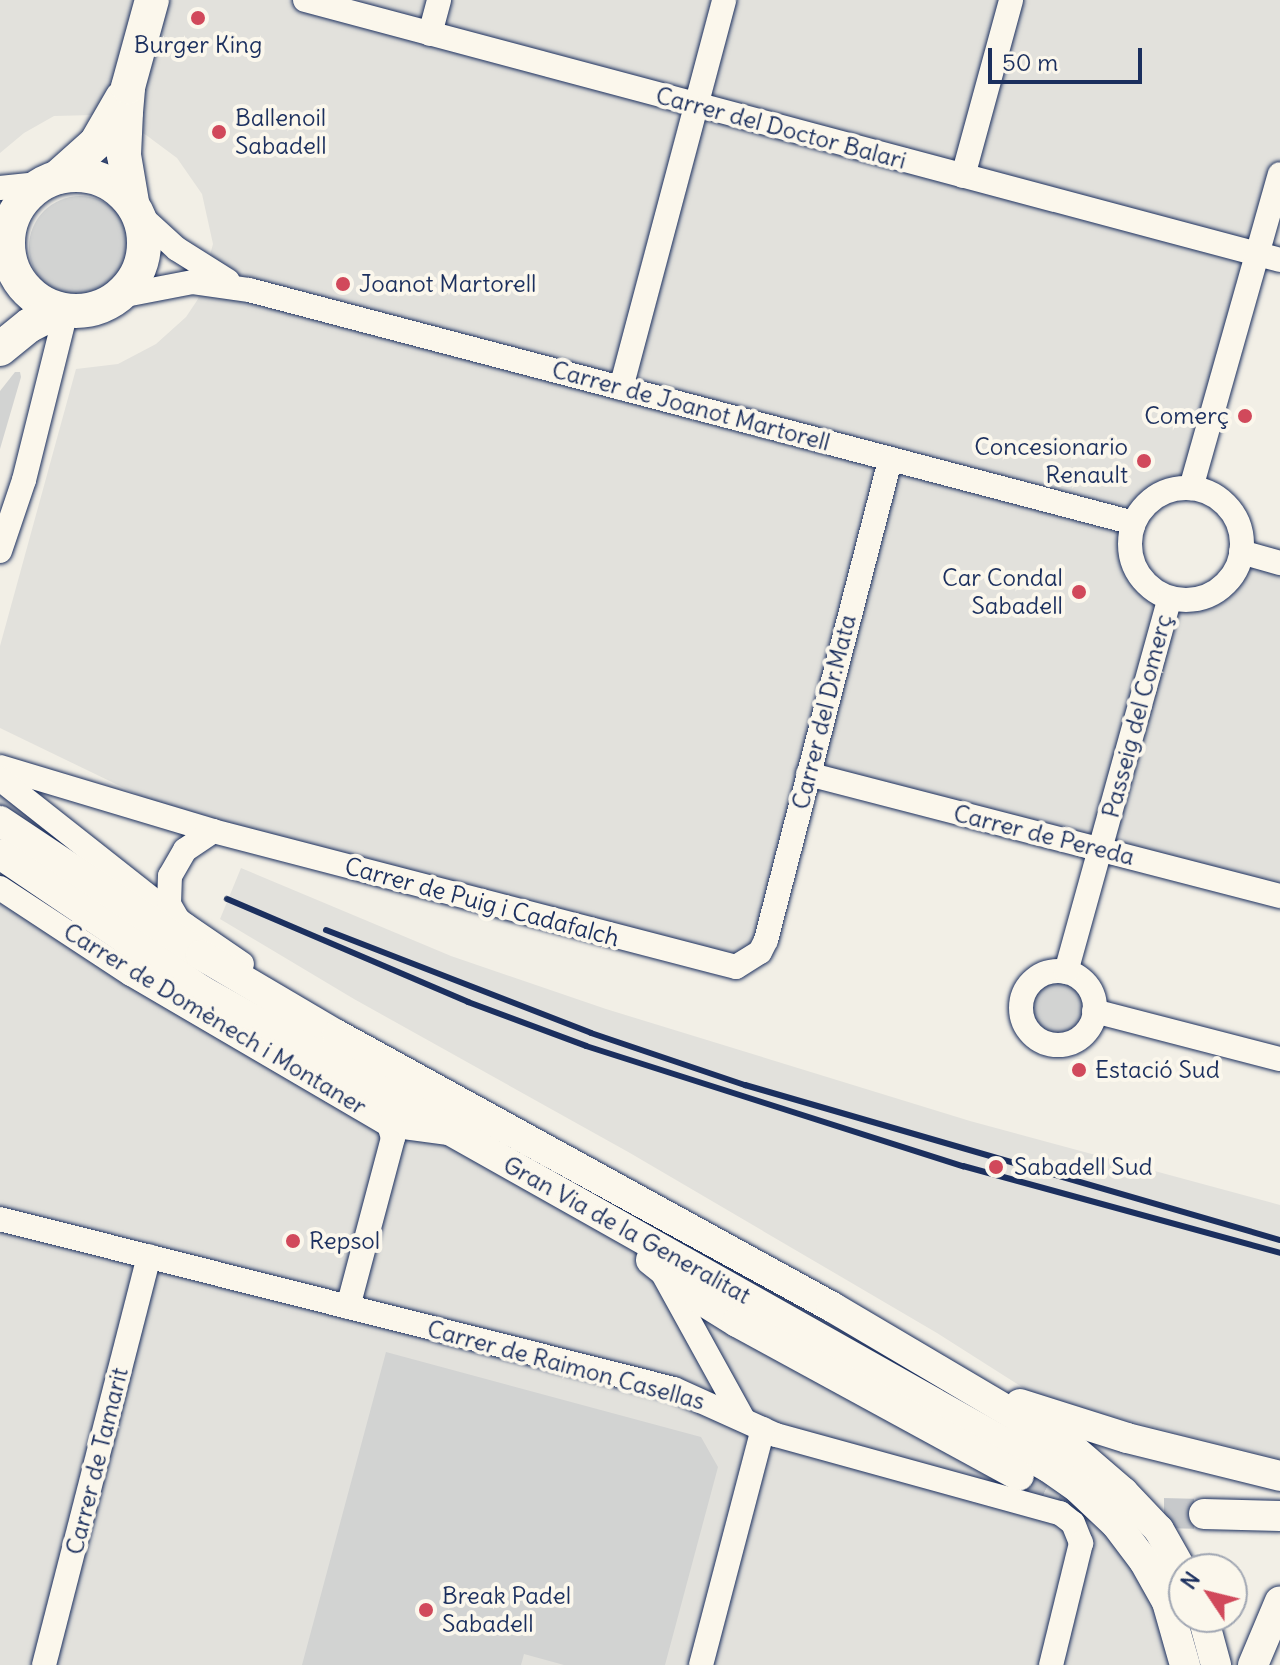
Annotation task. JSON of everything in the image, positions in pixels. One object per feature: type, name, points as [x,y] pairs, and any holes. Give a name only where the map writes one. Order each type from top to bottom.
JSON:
[{"type":"main road","points":[[0,349],[24,329],[62,311],[95,308],[120,296],[141,262],[137,210],[124,155],[128,87],[152,0]]},
{"type":"main road","points":[[62,311],[30,293],[5,256],[14,214],[49,180],[96,143],[128,87]]},
{"type":"main road","points":[[49,180],[89,175],[103,180],[137,210]]},
{"type":"street","name":"Carrer del Doctor Balari","points":[[305,0],[1269,257]]},
{"type":"street","points":[[430,34],[439,0]]},
{"type":"street","points":[[621,388],[724,0]]},
{"type":"street","points":[[963,176],[1011,0]]},
{"type":"street","points":[[1191,488],[1269,257],[1280,174]]},
{"type":"street","points":[[0,188],[49,180]]},
{"type":"street","name":"Carrer de Joanot Martorell","points":[[137,210],[196,263],[249,290]]},
{"type":"street","name":"Carrer de Joanot Martorell","points":[[120,296],[193,282],[249,290],[1134,523]]},
{"type":"street","points":[[0,551],[9,493],[62,311]]},
{"type":"street","name":"Carrer del Dr.Mata","points":[[750,960],[760,952],[766,940],[890,459]]},
{"type":"street","points":[[1191,488],[1210,493],[1231,510],[1239,527],[1241,552],[1237,568],[1212,593],[1194,599],[1170,598],[1142,580],[1131,557],[1134,523],[1143,507],[1158,495],[1191,488]]},
{"type":"street","points":[[1241,552],[1280,563]]},
{"type":"street","name":"Passeig del Comerç","points":[[1066,972],[1170,598]]},
{"type":"street","name":"Carrer de Puig i Cadafalch","points":[[0,767],[213,831],[724,966],[736,967],[750,960]]},
{"type":"street","name":"Carrer de Pereda","points":[[808,774],[1280,896]]},
{"type":"street","points":[[0,779],[178,920],[418,1080]]},
{"type":"street","name":"Gran Via de la Generalitat","points":[[0,821],[201,955],[418,1080],[832,1307],[1074,1450],[1123,1492],[1159,1530],[1172,1553]]},
{"type":"street","points":[[178,920],[169,904],[170,876],[185,850],[213,831]]},
{"type":"street","name":"Gran Via de la Generalitat","points":[[0,854],[201,990],[897,1380],[1079,1489],[1116,1524],[1144,1561],[1167,1602],[1185,1665]]},
{"type":"street","name":"Carrer de Domènech i Montaner","points":[[0,888],[131,974],[389,1125],[454,1134]]},
{"type":"street","points":[[1046,972],[1066,972],[1088,986],[1094,997],[1094,1011],[1087,1032],[1065,1045],[1041,1042],[1026,1028],[1021,1015],[1024,991],[1046,972]]},
{"type":"street","points":[[1094,1011],[1280,1059]]},
{"type":"street","name":"Carrer de Domènech i Montaner","points":[[348,1307],[393,1138],[389,1125]]},
{"type":"street","points":[[559,1192],[700,1299],[737,1322],[1019,1476]]},
{"type":"street","name":"Carrer de Raimon Casellas","points":[[0,1219],[674,1389],[753,1424],[828,1451],[1030,1504],[1066,1517],[1081,1543],[1051,1665]]},
{"type":"street","name":"Carrer de Tamarit","points":[[44,1665],[149,1256]]},
{"type":"street","points":[[659,1266],[753,1424],[701,1665]]},
{"type":"street","points":[[962,1383],[1127,1438],[1280,1476]]},
{"type":"street","points":[[1204,1514],[1280,1516]]},
{"type":"street","points":[[1253,1665],[1280,1601]]},
{"type":"street","points":[[1207,1633],[1216,1665]]},
{"type":"shaded area","points":[[0,0],[1280,0],[1280,174],[1191,488],[1171,489],[1143,507],[1134,523],[1130,542],[1131,557],[1143,580],[1164,596],[1183,600],[1212,593],[1225,584],[1237,568],[1241,552],[1280,563],[1280,896],[809,774],[750,960],[213,831],[0,728],[0,646],[76,369],[118,364],[156,344],[186,317],[198,299],[213,244],[202,194],[177,158],[146,135],[115,118],[54,116],[24,133],[0,153]]},
{"type":"shaded area","points":[[80,196],[100,200],[116,211],[127,227],[131,247],[127,267],[116,283],[100,294],[80,298],[60,294],[44,283],[33,267],[29,247],[33,227],[44,211],[60,200]]},
{"type":"shaded area","points":[[15,372],[20,372],[21,377],[0,449],[0,391]]},
{"type":"shaded area","points":[[0,791],[144,907],[0,808]]},
{"type":"shaded area","points":[[241,868],[451,956],[606,1009],[970,1121],[1280,1205],[1280,1459],[1039,1398],[937,1333],[630,1153],[354,999],[220,919]]},
{"type":"shaded area","points":[[0,878],[1060,1486],[1132,1557],[1170,1633],[1175,1665],[0,1665]]},
{"type":"shaded area","points":[[1058,982],[1076,990],[1084,1008],[1076,1026],[1058,1034],[1040,1026],[1032,1008],[1040,990]]},
{"type":"shaded area","points":[[386,1352],[701,1437],[718,1467],[665,1665],[564,1665],[524,1654],[521,1665],[302,1665]]},
{"type":"tunnel","points":[[1019,1476],[1086,1506],[1119,1512],[1204,1514]]},
{"type":"railway","points":[[227,899],[468,1002],[586,1046],[963,1166],[1280,1253]]},
{"type":"railway","points":[[326,930],[591,1033],[745,1085],[1280,1240]]},
{"type":"place","name":"Burger King","points":[[198,18]]},
{"type":"place","name":"Ballenoil Sabadell","points":[[219,132]]},
{"type":"place","name":"Joanot Martorell","points":[[343,284]]},
{"type":"place","name":"Comerç","points":[[1245,416]]},
{"type":"place","name":"Concesionario Renault","points":[[1144,461]]},
{"type":"place","name":"Car Condal Sabadell","points":[[1079,592]]},
{"type":"place","name":"Estació Sud","points":[[1079,1070]]},
{"type":"place","name":"Sabadell Sud","points":[[996,1167]]},
{"type":"place","name":"Repsol","points":[[293,1241]]},
{"type":"place","name":"Break Padel Sabadell","points":[[426,1610]]}]
